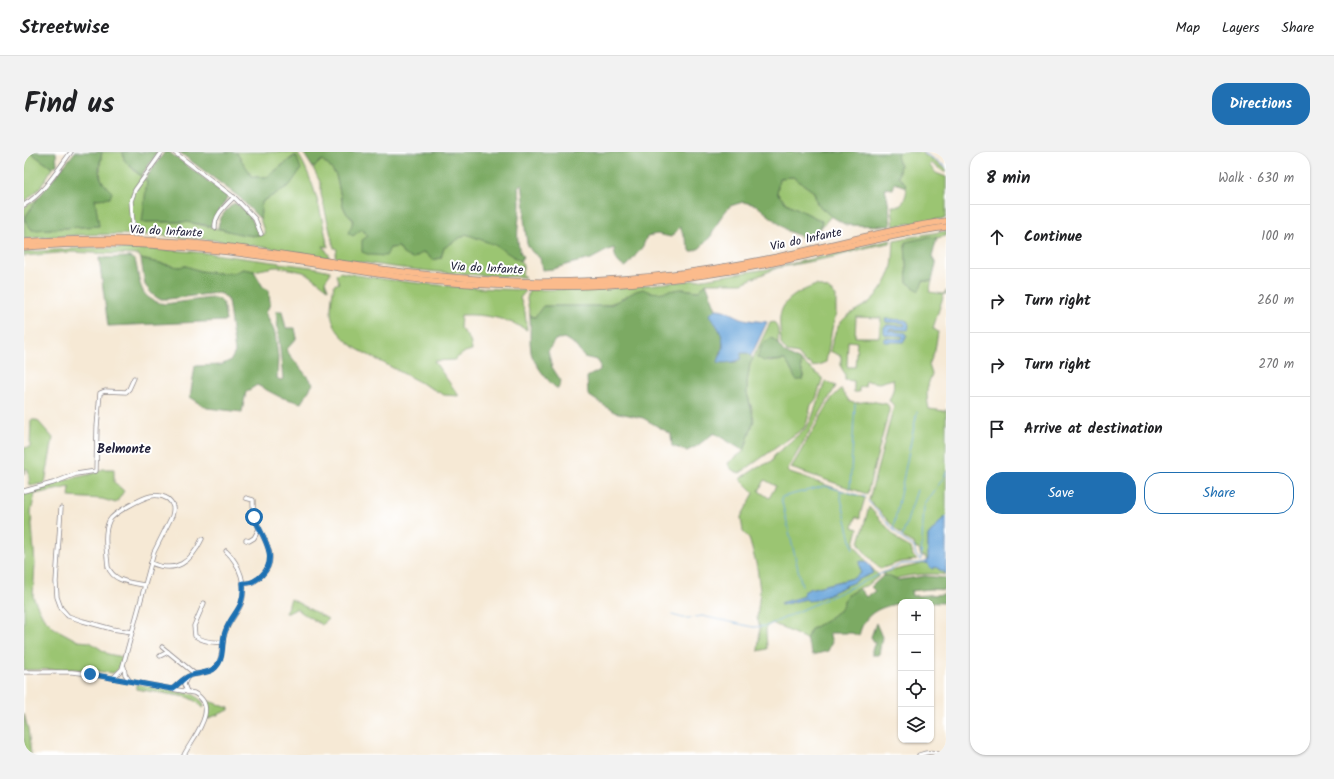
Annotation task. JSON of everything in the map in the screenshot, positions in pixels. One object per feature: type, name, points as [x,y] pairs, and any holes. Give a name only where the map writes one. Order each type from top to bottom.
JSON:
[{"type":"highway","name":"Via do Infante","points":[[24,247],[102,244],[172,246],[235,252],[432,281],[494,286],[550,287],[621,284],[713,274],[768,264],[875,238],[911,227],[946,221]]},
{"type":"highway","name":"Via do Infante","points":[[24,242],[96,239],[174,241],[223,246],[441,277],[498,281],[561,282],[624,279],[700,271],[875,238],[946,227]]},
{"type":"street","points":[[24,205],[36,197],[71,152]]},
{"type":"street","points":[[133,225],[131,200],[135,190],[162,152]]},
{"type":"street","points":[[174,152],[234,197],[255,219],[261,234]]},
{"type":"street","points":[[215,228],[220,212],[234,197]]},
{"type":"street","points":[[24,491],[53,484],[76,474],[96,470],[97,427],[100,393],[105,390],[126,392],[134,378]]},
{"type":"street","points":[[114,677],[122,669],[154,552],[174,509],[172,503],[167,498],[159,496],[146,497],[114,514],[107,526],[108,560],[110,571],[113,576],[119,579],[144,585]]},
{"type":"street","points":[[243,583],[248,584],[258,580],[269,564],[270,554],[266,541],[254,517],[253,500],[246,498]]},
{"type":"street","points":[[61,508],[56,582],[57,597],[61,608],[68,616],[112,629],[132,632]]},
{"type":"street","points":[[246,540],[249,541],[254,538],[259,529]]},
{"type":"street","points":[[151,563],[170,568],[176,567],[189,558],[202,539]]},
{"type":"street","points":[[172,689],[188,676],[215,668],[220,660],[225,632],[241,605],[243,592],[243,583],[237,565],[226,551]]},
{"type":"street","points":[[204,603],[194,626],[196,636],[202,641],[213,643],[223,642]]},
{"type":"street","points":[[162,647],[195,674]]},
{"type":"street","points":[[160,656],[168,652]]},
{"type":"street","points":[[124,662],[125,674],[129,680]]},
{"type":"street","points":[[24,672],[72,672],[114,677],[187,692],[200,697],[205,704],[206,710],[202,724],[184,755]]},
{"type":"street","points":[[187,692],[184,684],[188,676]]},
{"type":"street","points":[[920,755],[928,752],[936,752],[941,755]]},
{"type":"green space","points":[[24,152],[30,152],[52,168],[40,187],[24,202]]},
{"type":"green space","points":[[30,152],[56,152],[57,165],[52,168]]},
{"type":"green space","points":[[75,152],[102,152],[99,169],[101,178],[112,192],[110,198],[95,199],[99,226],[32,230],[24,219],[38,198]]},
{"type":"green space","points":[[102,152],[123,152],[129,165],[147,181],[143,222],[186,222],[252,236],[265,234],[260,219],[262,202],[290,185],[295,155],[267,177],[252,177],[236,152],[297,152],[308,174],[317,198],[328,247],[323,246],[329,255],[329,258],[187,237],[95,234],[24,239],[24,219],[32,230],[99,226],[94,199],[110,198],[104,186],[100,171]]},
{"type":"green space","points":[[123,152],[158,152],[141,176],[124,160]]},
{"type":"green space","points":[[169,152],[228,196],[212,226],[186,222],[142,222],[147,181],[145,179],[164,153]]},
{"type":"green space","points":[[179,152],[236,152],[253,177],[267,177],[296,155],[301,169],[290,185],[262,202],[260,219],[239,197]]},
{"type":"green space","points":[[305,152],[898,152],[897,156],[900,165],[898,177],[905,183],[906,187],[895,183],[893,189],[885,188],[891,226],[846,225],[831,216],[817,204],[814,192],[793,177],[779,178],[777,193],[786,203],[822,221],[820,229],[815,237],[804,238],[788,231],[756,205],[743,202],[730,206],[721,217],[711,236],[700,248],[691,252],[680,227],[671,237],[657,234],[647,236],[643,246],[625,267],[616,259],[614,248],[591,259],[553,269],[542,270],[540,258],[532,252],[527,244],[522,183],[518,187],[520,203],[518,244],[523,257],[520,261],[495,245],[466,234],[444,248],[441,258],[433,260],[424,252],[412,259],[403,254],[399,247],[390,248],[386,256],[370,255],[362,252],[362,240],[368,236],[362,229],[353,236],[348,233],[354,220],[347,214],[343,206],[336,175],[322,160],[313,168],[304,154]]},
{"type":"green space","points":[[898,152],[920,152],[946,169],[946,173],[931,163],[930,166],[936,173],[946,177],[946,218],[894,226],[892,206],[900,206],[906,194],[906,187],[898,178],[900,165],[897,156]]},
{"type":"green space","points":[[322,160],[336,175],[343,206],[347,214],[368,236],[390,248],[399,247],[403,254],[424,252],[433,260],[441,258],[444,248],[466,234],[496,245],[511,253],[523,265],[522,274],[525,277],[431,271],[384,266],[337,258],[335,256],[337,250],[334,248],[321,194],[321,184],[313,168]]},
{"type":"green space","points":[[793,177],[814,192],[817,204],[831,216],[820,229],[822,221],[786,203],[777,193],[779,178]]},
{"type":"green space","points":[[38,198],[24,219],[24,208]]},
{"type":"green space","points":[[234,203],[239,205],[247,212],[259,235],[244,235],[218,228],[223,214]]},
{"type":"green space","points":[[946,231],[946,236],[937,238],[929,237],[905,243],[907,282],[919,291],[923,281],[932,281],[929,292],[944,294],[933,328],[938,332],[935,350],[929,365],[932,374],[927,395],[929,409],[944,411],[946,409],[946,515],[928,536],[928,560],[925,556],[921,556],[919,549],[916,549],[914,544],[904,538],[869,500],[894,406],[889,401],[893,388],[893,379],[879,383],[866,381],[865,386],[859,388],[859,392],[854,392],[854,381],[845,380],[845,374],[841,367],[841,356],[830,351],[833,338],[842,321],[868,303],[881,290],[890,273],[894,240]],"holes":[[[856,317],[881,318],[879,337],[855,337]],[[908,321],[905,330],[888,330],[889,332],[907,335],[902,342],[884,338],[903,339],[903,336],[886,335],[887,325],[905,326],[905,323],[886,322]],[[848,341],[857,342],[855,367],[847,367]]]},
{"type":"green space","points":[[929,237],[937,238],[932,257],[936,264],[932,281],[923,281],[919,291],[907,282],[905,242]]},
{"type":"green space","points":[[891,240],[890,243],[869,247],[838,256],[777,268],[742,283],[706,283],[700,291],[682,289],[660,293],[648,292],[602,306],[544,306],[535,317],[530,316],[527,299],[529,290],[616,288],[697,280],[773,268]]},
{"type":"green space","points":[[85,248],[158,249],[206,253],[317,268],[330,271],[330,274],[325,281],[328,289],[303,272],[280,267],[254,271],[243,269],[234,273],[216,273],[200,271],[186,266],[178,267],[141,259],[139,255],[69,252],[24,256],[24,252]]},
{"type":"green space","points":[[129,257],[135,260],[142,288],[149,298],[156,302],[165,304],[211,298],[219,299],[223,303],[226,321],[108,326],[99,258]]},
{"type":"green space","points":[[141,259],[178,267],[186,266],[200,271],[216,273],[234,273],[243,269],[254,271],[263,287],[269,290],[270,304],[266,313],[275,333],[278,357],[277,378],[280,380],[283,379],[276,311],[282,311],[286,328],[295,328],[297,338],[286,350],[313,384],[301,403],[280,397],[257,385],[246,392],[242,412],[207,408],[190,397],[195,366],[221,365],[231,360],[235,352],[228,300],[222,294],[217,293],[159,299],[152,294],[145,285]]},
{"type":"green space","points":[[339,272],[431,284],[524,290],[525,292],[520,298],[525,312],[527,330],[511,322],[495,318],[478,315],[461,315],[460,328],[470,340],[472,350],[465,352],[454,360],[434,361],[459,396],[444,395],[357,349],[341,335],[333,322],[331,314],[334,285],[339,283],[336,275]]},
{"type":"green space","points":[[706,283],[716,309],[710,315],[720,330],[723,340],[719,357],[730,362],[737,362],[741,353],[748,353],[753,359],[750,364],[747,393],[754,420],[744,451],[714,433],[697,446],[687,451],[672,446],[671,434],[643,418],[614,412],[588,395],[587,377],[600,370],[600,364],[597,360],[584,357],[574,344],[564,338],[555,340],[548,351],[552,367],[561,381],[558,389],[546,378],[532,356],[530,343],[530,316],[535,317],[543,306],[602,306],[612,304],[636,291],[643,289],[658,293],[679,289],[699,291]]},
{"type":"green space","points":[[816,285],[828,289],[836,296],[836,314],[826,362],[813,367],[811,364],[805,362],[798,354],[787,352],[781,344],[780,316],[785,304],[789,300],[799,293]]},
{"type":"green space","points":[[774,322],[778,329],[778,345],[775,340],[771,339],[763,343],[757,357],[769,362],[785,360],[791,371],[804,376],[801,367],[802,362],[822,378],[822,380],[816,399],[811,405],[804,428],[740,473],[732,470],[728,463],[744,451],[747,443],[753,412],[747,393],[750,364],[770,323]]},
{"type":"green space","points":[[771,338],[775,340],[784,352],[802,362],[801,367],[804,375],[802,380],[796,380],[785,360],[764,361],[757,357],[763,343]]},
{"type":"green space","points":[[825,381],[836,386],[787,470],[790,473],[865,498],[860,518],[856,517],[853,527],[858,529],[854,544],[867,562],[862,561],[861,573],[854,578],[809,589],[804,596],[780,604],[806,599],[873,571],[871,567],[879,576],[868,585],[859,588],[846,596],[841,609],[824,622],[811,629],[806,639],[772,623],[767,626],[767,649],[758,651],[760,627],[757,618],[760,591],[757,567],[749,538],[743,532],[741,517],[754,493],[740,479],[755,469],[772,461],[774,456],[806,428],[811,420]],"holes":[[[765,480],[776,486],[769,498],[759,491]]]},
{"type":"green space","points":[[841,389],[850,402],[855,403],[870,401],[887,404],[889,407],[867,494],[791,468],[832,398]]},
{"type":"green space","points":[[31,420],[37,420],[53,438],[45,483],[30,486],[28,469],[25,469],[24,475],[24,448],[30,447]]},
{"type":"green space","points":[[103,469],[114,469],[114,482],[124,491],[116,503],[102,499],[69,497],[70,487],[35,494],[31,512],[35,564],[33,597],[43,617],[54,628],[78,641],[90,642],[108,654],[122,657],[120,666],[114,673],[75,669],[24,670],[24,493]]},
{"type":"green space","points":[[869,507],[900,542],[911,548],[913,556],[917,560],[900,562],[880,569],[863,550],[859,543]]},
{"type":"green space","points":[[926,563],[932,569],[936,567],[946,575],[920,574],[894,579],[882,573]]},
{"type":"green space","points":[[884,575],[898,580],[925,576],[946,578],[946,590],[930,589],[911,591],[912,596],[946,594],[946,603],[934,603],[934,599],[898,599],[898,604],[879,609],[874,612],[861,628],[859,636],[852,633],[829,633],[832,642],[828,651],[813,655],[806,639],[811,629],[824,622],[841,609],[846,596],[859,588],[866,597],[875,591],[871,587]]},
{"type":"green space","points":[[291,599],[328,619],[322,625],[296,609],[285,613]]},
{"type":"green space","points":[[876,623],[882,637],[879,655],[872,655],[872,650],[875,643],[871,637]]},
{"type":"green space","points":[[136,684],[193,694],[202,701],[204,706],[203,708],[195,701],[187,697],[136,689]]},
{"type":"green space","points":[[206,701],[229,708],[229,710],[207,719],[209,707]]},
{"type":"green space","points":[[24,714],[28,729],[31,755],[24,755]]},
{"type":"water","points":[[716,309],[744,319],[767,322],[751,356],[748,353],[741,353],[741,359],[739,360],[726,363],[718,362],[723,349],[723,342],[717,326],[709,315]]},
{"type":"water","points":[[885,319],[905,320],[908,322],[908,330],[891,329],[888,331],[906,333],[907,335],[904,342],[884,342],[884,338],[902,339],[903,336],[886,335],[884,333],[884,327],[887,325],[905,326],[904,323],[886,322]]},
{"type":"water","points":[[946,515],[946,574],[936,567],[932,569],[926,563],[926,560],[928,560],[928,536]]},
{"type":"water","points":[[862,561],[869,565],[873,573],[816,600],[808,601],[806,599],[781,605],[780,603],[804,596],[804,592],[809,589],[854,578],[861,573],[859,562]]},
{"type":"waterway","points":[[923,152],[946,167]]},
{"type":"waterway","points":[[850,488],[855,404]]},
{"type":"waterway","points":[[893,529],[917,412]]},
{"type":"waterway","points":[[921,560],[924,506],[946,472]]},
{"type":"waterway","points":[[802,586],[781,498],[825,486],[865,497]]},
{"type":"waterway","points":[[902,537],[917,490]]},
{"type":"waterway","points":[[841,491],[840,494],[853,549]]},
{"type":"waterway","points":[[868,501],[901,538],[914,547],[916,556],[921,560]]},
{"type":"waterway","points":[[921,563],[926,562]]},
{"type":"waterway","points":[[672,615],[683,618],[702,616],[753,627],[767,626],[902,564],[921,563]]},
{"type":"district","name":"Belmonte","points":[[124,448]]},
{"type":"route","points":[[90,674],[172,689],[188,676],[215,668],[222,653],[225,632],[243,599],[243,583],[248,584],[258,580],[269,564],[270,554],[266,541],[259,530],[254,517]]}]
